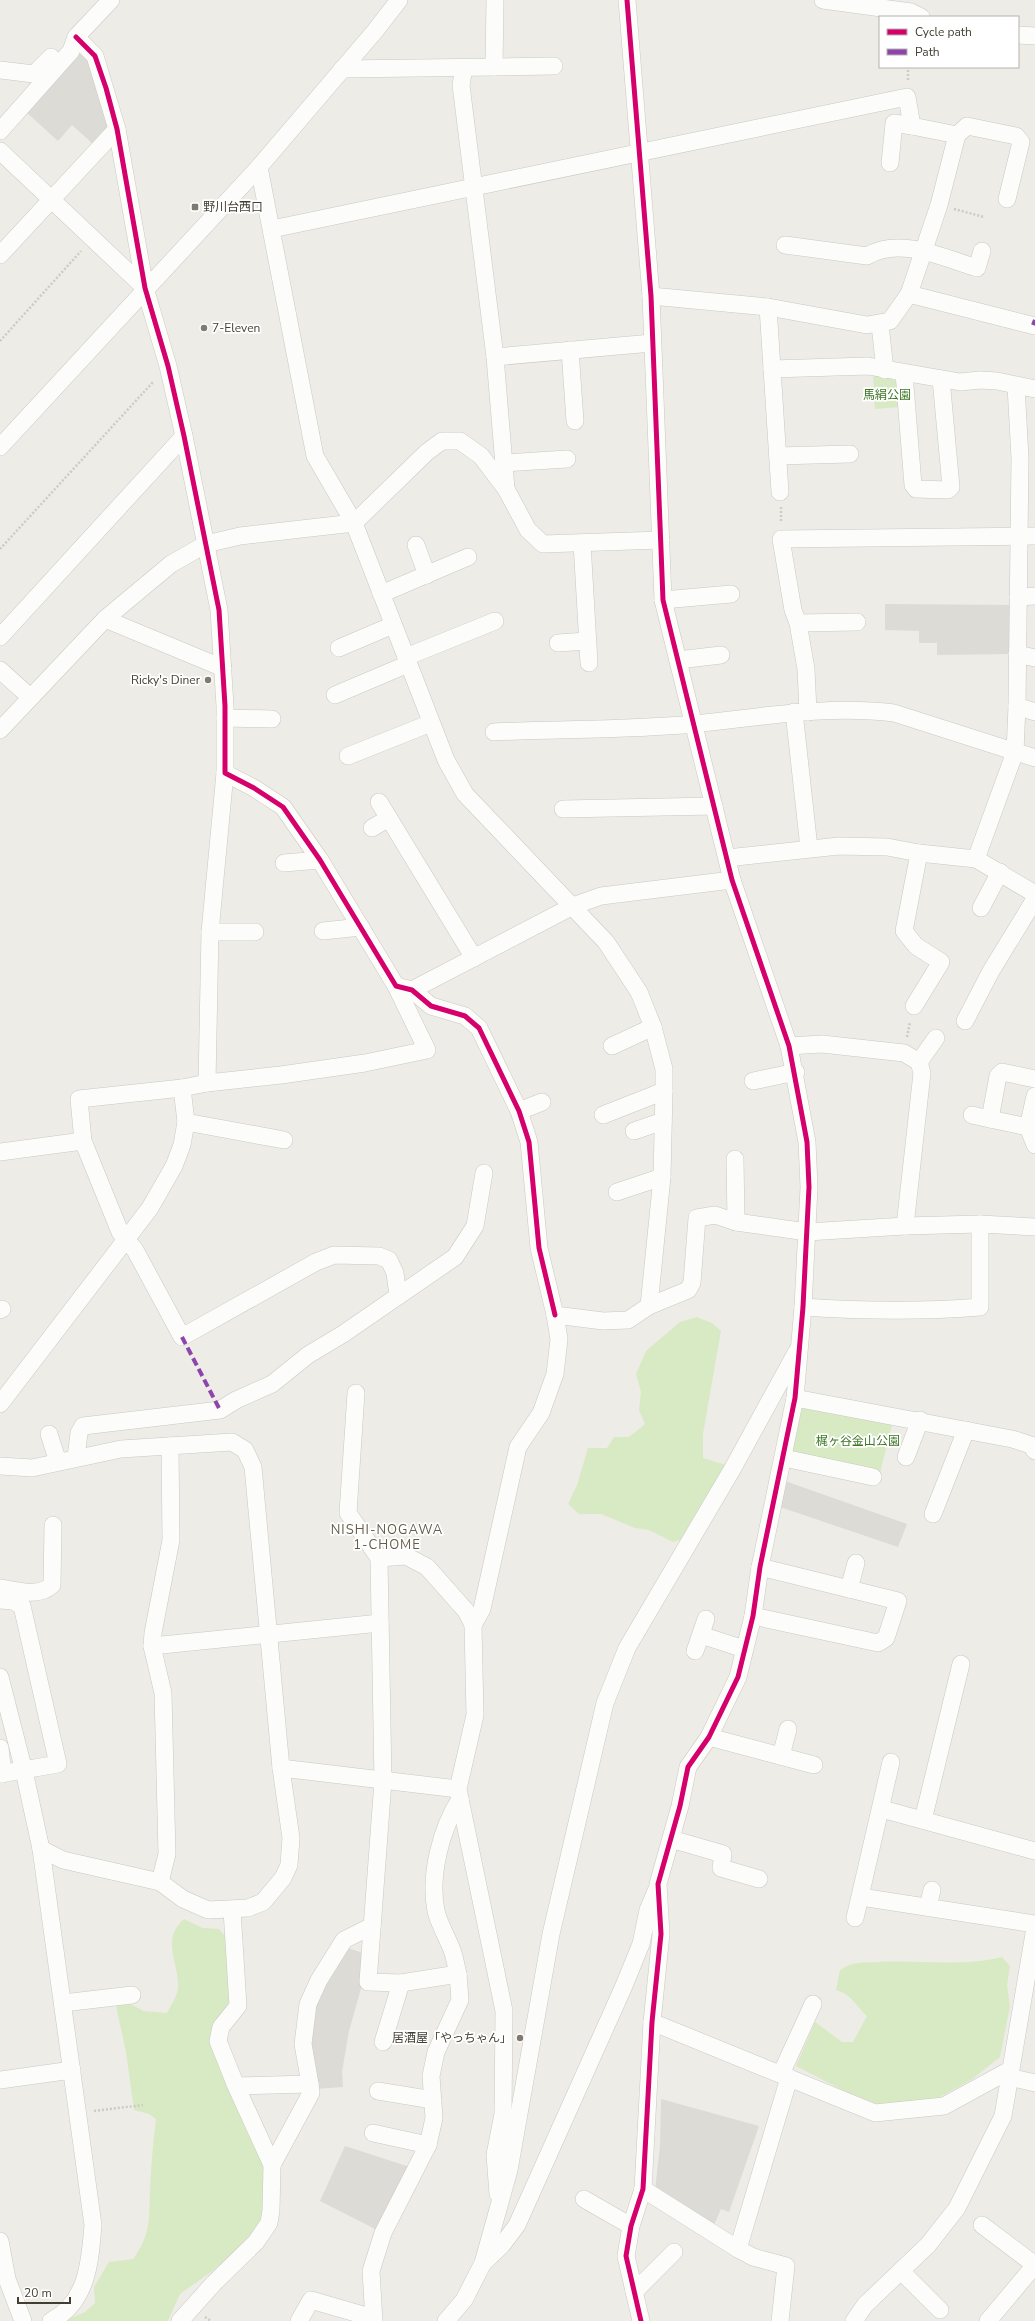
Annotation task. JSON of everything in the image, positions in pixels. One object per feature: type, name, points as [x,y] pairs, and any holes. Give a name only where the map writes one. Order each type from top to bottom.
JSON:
[{"type":"street","points":[[0,131],[71,51],[75,40],[111,0]]},
{"type":"street","points":[[0,446],[145,288],[259,168],[399,0]]},
{"type":"street","points":[[494,67],[495,0]]},
{"type":"street","points":[[483,2263],[502,2245],[517,2225],[626,1980],[641,1944],[648,1910],[658,1884],[671,1839],[688,1767],[709,1737],[738,1676],[753,1616],[760,1566],[796,1398],[803,1307],[809,1187],[807,1142],[796,1072],[789,1046],[732,880],[663,600],[650,296],[627,0]]},
{"type":"street","points":[[823,0],[911,12],[919,16]]},
{"type":"street","points":[[1019,34],[1035,36]]},
{"type":"street","points":[[0,70],[34,74],[66,42],[75,40]]},
{"type":"street","points":[[75,40],[95,56],[117,129],[145,288],[168,366],[184,436],[219,610],[225,718],[225,773],[210,932],[207,1083]]},
{"type":"street","points":[[342,69],[554,66]]},
{"type":"street","points":[[464,68],[461,85],[495,357],[506,489]]},
{"type":"street","points":[[272,229],[640,154],[907,97],[912,126]]},
{"type":"street","points":[[890,163],[894,123],[956,135]]},
{"type":"street","points":[[650,296],[768,307],[867,325],[880,324],[890,321],[909,294],[924,252],[938,205],[956,135],[967,126],[1016,136],[1022,142],[1007,199]]},
{"type":"street","points":[[0,255],[117,129]]},
{"type":"street","points":[[0,151],[52,198],[145,288]]},
{"type":"street","points":[[259,168],[315,456],[354,523],[446,760],[465,794],[606,942],[639,992],[653,1027],[664,1069],[664,1090],[662,1176],[649,1306]]},
{"type":"street","points":[[785,245],[868,256],[879,248],[889,247],[924,252],[977,268],[982,251]]},
{"type":"street","points":[[909,294],[1035,326]]},
{"type":"street","points":[[768,307],[780,492]]},
{"type":"street","points":[[880,324],[885,370]]},
{"type":"street","points":[[495,357],[652,343]]},
{"type":"street","points":[[570,350],[575,421]]},
{"type":"street","points":[[772,369],[868,366],[960,382],[980,380],[997,381],[1035,389]]},
{"type":"street","points":[[904,373],[913,485],[916,489],[948,490],[951,487],[941,379]]},
{"type":"street","points":[[976,859],[1015,752],[1018,706],[1017,654],[1020,458],[1016,386]]},
{"type":"street","points":[[0,637],[184,436]]},
{"type":"street","points":[[0,730],[105,619],[171,564],[206,544],[240,536],[354,523],[427,452],[442,441],[460,441],[471,447],[481,456],[506,489],[528,530],[543,544],[661,540]]},
{"type":"street","points":[[778,456],[850,454]]},
{"type":"street","points":[[504,463],[567,459]]},
{"type":"street","points":[[809,848],[801,712],[806,669],[798,623],[793,610],[781,539],[1035,536]]},
{"type":"street","points":[[582,543],[588,663]]},
{"type":"street","points":[[416,546],[427,575]]},
{"type":"street","points":[[381,594],[468,557]]},
{"type":"street","points":[[663,600],[731,594]]},
{"type":"street","points":[[1018,597],[1035,596]]},
{"type":"street","points":[[105,619],[223,668]]},
{"type":"street","points":[[334,695],[495,621]]},
{"type":"street","points":[[798,623],[857,622]]},
{"type":"street","points":[[339,648],[393,625]]},
{"type":"street","points":[[558,643],[587,641]]},
{"type":"street","points":[[1017,654],[1035,658]]},
{"type":"street","points":[[678,660],[721,655]]},
{"type":"street","points":[[0,670],[30,697]]},
{"type":"street","points":[[1018,706],[1035,712]]},
{"type":"street","points":[[494,732],[536,723],[694,724],[801,712],[871,710],[894,713],[1035,758]]},
{"type":"street","points":[[225,718],[272,720]]},
{"type":"street","points":[[348,756],[431,723]]},
{"type":"street","points":[[225,773],[254,788],[283,808],[320,860],[360,927],[404,988],[427,1050],[365,1063],[207,1083],[182,1088],[79,1099],[83,1141],[120,1232],[128,1239],[182,1337],[316,1262],[334,1255],[380,1256],[390,1260],[395,1273],[398,1296]]},
{"type":"street","points":[[379,802],[474,958]]},
{"type":"street","points":[[563,808],[714,806]]},
{"type":"street","points":[[372,828],[388,818]]},
{"type":"street","points":[[727,858],[809,848],[839,846],[887,847],[919,853],[976,859],[1035,894]]},
{"type":"street","points":[[914,1006],[941,962],[916,946],[904,931],[919,853]]},
{"type":"street","points":[[284,863],[320,860]]},
{"type":"street","points":[[981,908],[1000,872]]},
{"type":"street","points":[[404,988],[474,958],[573,906],[601,896],[732,880]]},
{"type":"street","points":[[965,1021],[991,971],[1035,899]]},
{"type":"street","points":[[323,932],[360,927]]},
{"type":"street","points":[[210,932],[255,932]]},
{"type":"street","points":[[404,988],[431,1006],[466,1016],[479,1028],[518,1111],[529,1142],[539,1248],[560,1339],[555,1374],[541,1414],[518,1447],[482,1609],[473,1625]]},
{"type":"street","points":[[612,1046],[653,1027]]},
{"type":"street","points":[[919,1062],[936,1038]]},
{"type":"street","points":[[789,1046],[822,1044],[904,1053],[919,1062],[922,1073],[905,1226]]},
{"type":"street","points":[[753,1081],[796,1072]]},
{"type":"street","points":[[990,1119],[998,1076],[1002,1072],[1035,1079]]},
{"type":"street","points":[[0,1404],[128,1239],[150,1208],[174,1166],[182,1144],[186,1122],[182,1088]]},
{"type":"street","points":[[603,1115],[664,1090]]},
{"type":"street","points":[[1035,1096],[1028,1127],[1035,1145]]},
{"type":"street","points":[[518,1111],[542,1102]]},
{"type":"street","points":[[972,1115],[1028,1127]]},
{"type":"street","points":[[634,1131],[663,1121]]},
{"type":"street","points":[[186,1122],[284,1140]]},
{"type":"street","points":[[0,1152],[83,1141]]},
{"type":"street","points":[[736,1159],[736,1222]]},
{"type":"street","points":[[76,1458],[77,1442],[83,1426],[220,1410],[236,1400],[272,1384],[308,1355],[343,1334],[398,1296],[455,1256],[475,1226],[484,1173]]},
{"type":"street","points":[[617,1192],[662,1176]]},
{"type":"street","points":[[555,1315],[603,1321],[628,1320],[649,1306],[688,1290],[692,1283],[697,1218],[715,1215],[736,1222],[807,1232],[905,1226],[980,1224],[1035,1228]]},
{"type":"street","points":[[803,1307],[875,1312],[934,1311],[980,1307],[980,1224]]},
{"type":"street","points":[[446,2321],[464,2300],[483,2263],[498,2204],[509,2170],[551,1934],[604,1703],[627,1648],[733,1468],[800,1346]]},
{"type":"street","points":[[356,1393],[348,1513],[379,1558],[383,1781],[368,1982],[401,1983],[458,1974]]},
{"type":"street","points":[[796,1398],[920,1420],[966,1430],[1031,1445],[1035,1451]]},
{"type":"street","points":[[906,1457],[920,1420]]},
{"type":"street","points":[[933,1514],[966,1430]]},
{"type":"street","points":[[49,1434],[58,1462]]},
{"type":"street","points":[[0,1466],[32,1468],[121,1449],[232,1442],[245,1450],[253,1467],[281,1768],[291,1838],[289,1865],[283,1878],[263,1902],[248,1908],[208,1910],[183,1899],[160,1882],[62,1860],[40,1849]]},
{"type":"street","points":[[160,1882],[167,1854],[162,1693],[152,1646],[170,1540],[170,1446]]},
{"type":"street","points":[[784,1458],[873,1478]]},
{"type":"street","points":[[0,1588],[38,1593],[47,1590],[52,1585],[53,1525]]},
{"type":"street","points":[[299,2321],[311,2300],[374,2319],[371,2271],[383,2233],[428,2145],[434,2118],[431,2076],[436,2052],[460,2000],[458,1974],[453,1952],[436,1912],[434,1893],[436,1865],[450,1815],[459,1794],[475,1715],[473,1625],[466,1611],[427,1567],[406,1556],[379,1558]]},
{"type":"street","points":[[849,1589],[856,1563]]},
{"type":"street","points":[[753,1616],[878,1644],[886,1638],[898,1601],[760,1566]]},
{"type":"street","points":[[0,1600],[13,1601],[22,1606],[58,1764],[1,1774],[0,1748]]},
{"type":"street","points":[[152,1646],[380,1623]]},
{"type":"street","points":[[695,1651],[704,1627],[744,1650]]},
{"type":"street","points":[[923,1820],[961,1664]]},
{"type":"street","points":[[0,1677],[24,1770],[40,1849],[63,2002],[93,2225],[85,2283],[74,2303],[51,2321]]},
{"type":"street","points":[[781,1756],[788,1729]]},
{"type":"street","points":[[709,1737],[814,1765]]},
{"type":"street","points":[[855,1918],[882,1809],[891,1762]]},
{"type":"street","points":[[281,1768],[383,1781],[459,1794]]},
{"type":"street","points":[[459,1794],[504,2011],[503,2114],[495,2155],[498,2204]]},
{"type":"street","points":[[882,1809],[1035,1851]]},
{"type":"street","points":[[671,1839],[724,1854],[721,1868],[759,1879]]},
{"type":"street","points":[[641,2321],[626,2256],[631,2226],[643,2189],[652,2022],[661,1934],[658,1884]]},
{"type":"street","points":[[928,1907],[932,1890]]},
{"type":"street","points":[[860,1896],[1035,1924]]},
{"type":"street","points":[[180,2321],[209,2288],[256,2242],[268,2223],[272,2192],[272,2164],[236,2086],[218,2041],[221,2027],[238,2006],[232,1910]]},
{"type":"street","points":[[272,2164],[311,2093],[303,2044],[308,2004],[319,1980],[344,1940],[372,1926]]},
{"type":"street","points":[[854,2321],[865,2305],[928,2245],[958,2208],[1003,2116],[1035,1928]]},
{"type":"street","points":[[383,2042],[401,1983]]},
{"type":"street","points":[[63,2002],[132,1995]]},
{"type":"street","points":[[738,2249],[785,2076],[813,2004]]},
{"type":"street","points":[[652,2022],[875,2114],[944,2106],[1009,2074],[1035,2083]]},
{"type":"street","points":[[0,2080],[72,2070]]},
{"type":"street","points":[[236,2086],[310,2084]]},
{"type":"street","points":[[378,2090],[433,2100]]},
{"type":"street","points":[[373,2133],[428,2145]]},
{"type":"street","points":[[643,2189],[738,2249],[753,2257],[786,2266],[780,2321]]},
{"type":"street","points":[[584,2199],[631,2226]]},
{"type":"street","points":[[982,2225],[1035,2265],[988,2321]]},
{"type":"street","points":[[0,2240],[7,2279],[23,2321]]},
{"type":"street","points":[[634,2292],[674,2252]]},
{"type":"street","points":[[901,2271],[940,2310]]},
{"type":"path","points":[[938,205],[984,217]]},
{"type":"path","points":[[0,341],[93,238]]},
{"type":"path","points":[[0,549],[168,366]]},
{"type":"path","points":[[780,492],[781,539]]},
{"type":"path","points":[[904,1053],[914,1006]]},
{"type":"path","points":[[78,2113],[143,2104]]},
{"type":"green space","name":"馬絹公園","points":[[873,375],[886,375],[898,383],[900,407],[875,409]]},
{"type":"green space","points":[[697,1317],[712,1323],[721,1331],[703,1434],[703,1458],[726,1465],[680,1540],[673,1542],[649,1530],[635,1528],[601,1514],[579,1514],[568,1504],[577,1485],[588,1448],[607,1448],[614,1437],[629,1437],[645,1424],[639,1410],[641,1392],[636,1374],[646,1351],[680,1322]]},
{"type":"green space","name":"梶ヶ谷金山公園","points":[[801,1402],[893,1421],[880,1473],[790,1453]]},
{"type":"green space","points":[[184,1919],[203,1928],[219,1929],[225,1936],[230,2000],[220,2018],[266,2170],[266,2211],[251,2234],[231,2255],[211,2272],[180,2294],[168,2321],[64,2321],[85,2312],[95,2303],[94,2287],[109,2262],[133,2259],[146,2234],[149,2218],[156,2119],[149,2114],[134,2110],[126,2052],[116,2006],[130,2004],[144,2011],[167,2013],[177,1993],[178,1983],[172,1946],[173,1937],[176,1928]]},
{"type":"green space","points":[[1002,1957],[1010,1966],[1007,1985],[1010,2006],[1000,2057],[971,2080],[938,2098],[881,2105],[850,2094],[796,2066],[815,2022],[842,2042],[853,2042],[867,2016],[850,1997],[836,1990],[840,1970],[845,1967],[863,1963],[972,1962]]},
{"type":"shaded area","points":[[77,50],[90,58],[112,121],[92,143],[72,125],[58,141],[24,110]]},
{"type":"shaded area","points":[[885,604],[1015,605],[1014,654],[937,655],[937,643],[919,643],[919,631],[885,630]]},
{"type":"shaded area","points":[[785,1481],[907,1524],[898,1547],[780,1507]]},
{"type":"shaded area","points":[[348,1948],[366,1954],[364,1978],[349,2031],[342,2072],[343,2087],[315,2089],[311,2056],[312,2022],[317,2002],[331,1973]]},
{"type":"shaded area","points":[[661,2099],[759,2126],[729,2212],[721,2209],[714,2225],[655,2190],[660,2146]]},
{"type":"shaded area","points":[[345,2146],[416,2169],[383,2233],[320,2201]]},
{"type":"marked path","points":[[1033,325],[1035,320]]},
{"type":"marked path","points":[[182,1337],[220,1410]]},
{"type":"cycle path","points":[[627,0],[651,296],[663,600],[732,880],[789,1046],[807,1142],[809,1187],[803,1307],[795,1398],[760,1567],[753,1616],[738,1677],[709,1737],[688,1767],[680,1806],[658,1884],[661,1934],[652,2022],[643,2189],[631,2226],[626,2256],[641,2321]]},
{"type":"cycle path","points":[[76,37],[95,56],[106,88],[117,129],[145,288],[168,366],[184,436],[219,610],[225,706],[225,773],[254,788],[283,807],[320,860],[396,986],[412,990],[431,1006],[465,1016],[479,1028],[519,1111],[529,1142],[539,1248],[555,1315]]},
{"type":"place","name":"野川台西口","points":[[195,207]]},
{"type":"place","name":"7-Eleven","points":[[204,328]]},
{"type":"place","name":"Ricky's Diner","points":[[208,680]]},
{"type":"place","name":"居酒屋「やっちゃん」","points":[[520,2038]]},
{"type":"district","name":"NISHI-NOGAWA 1-CHOME","points":[[387,1538]]}]
